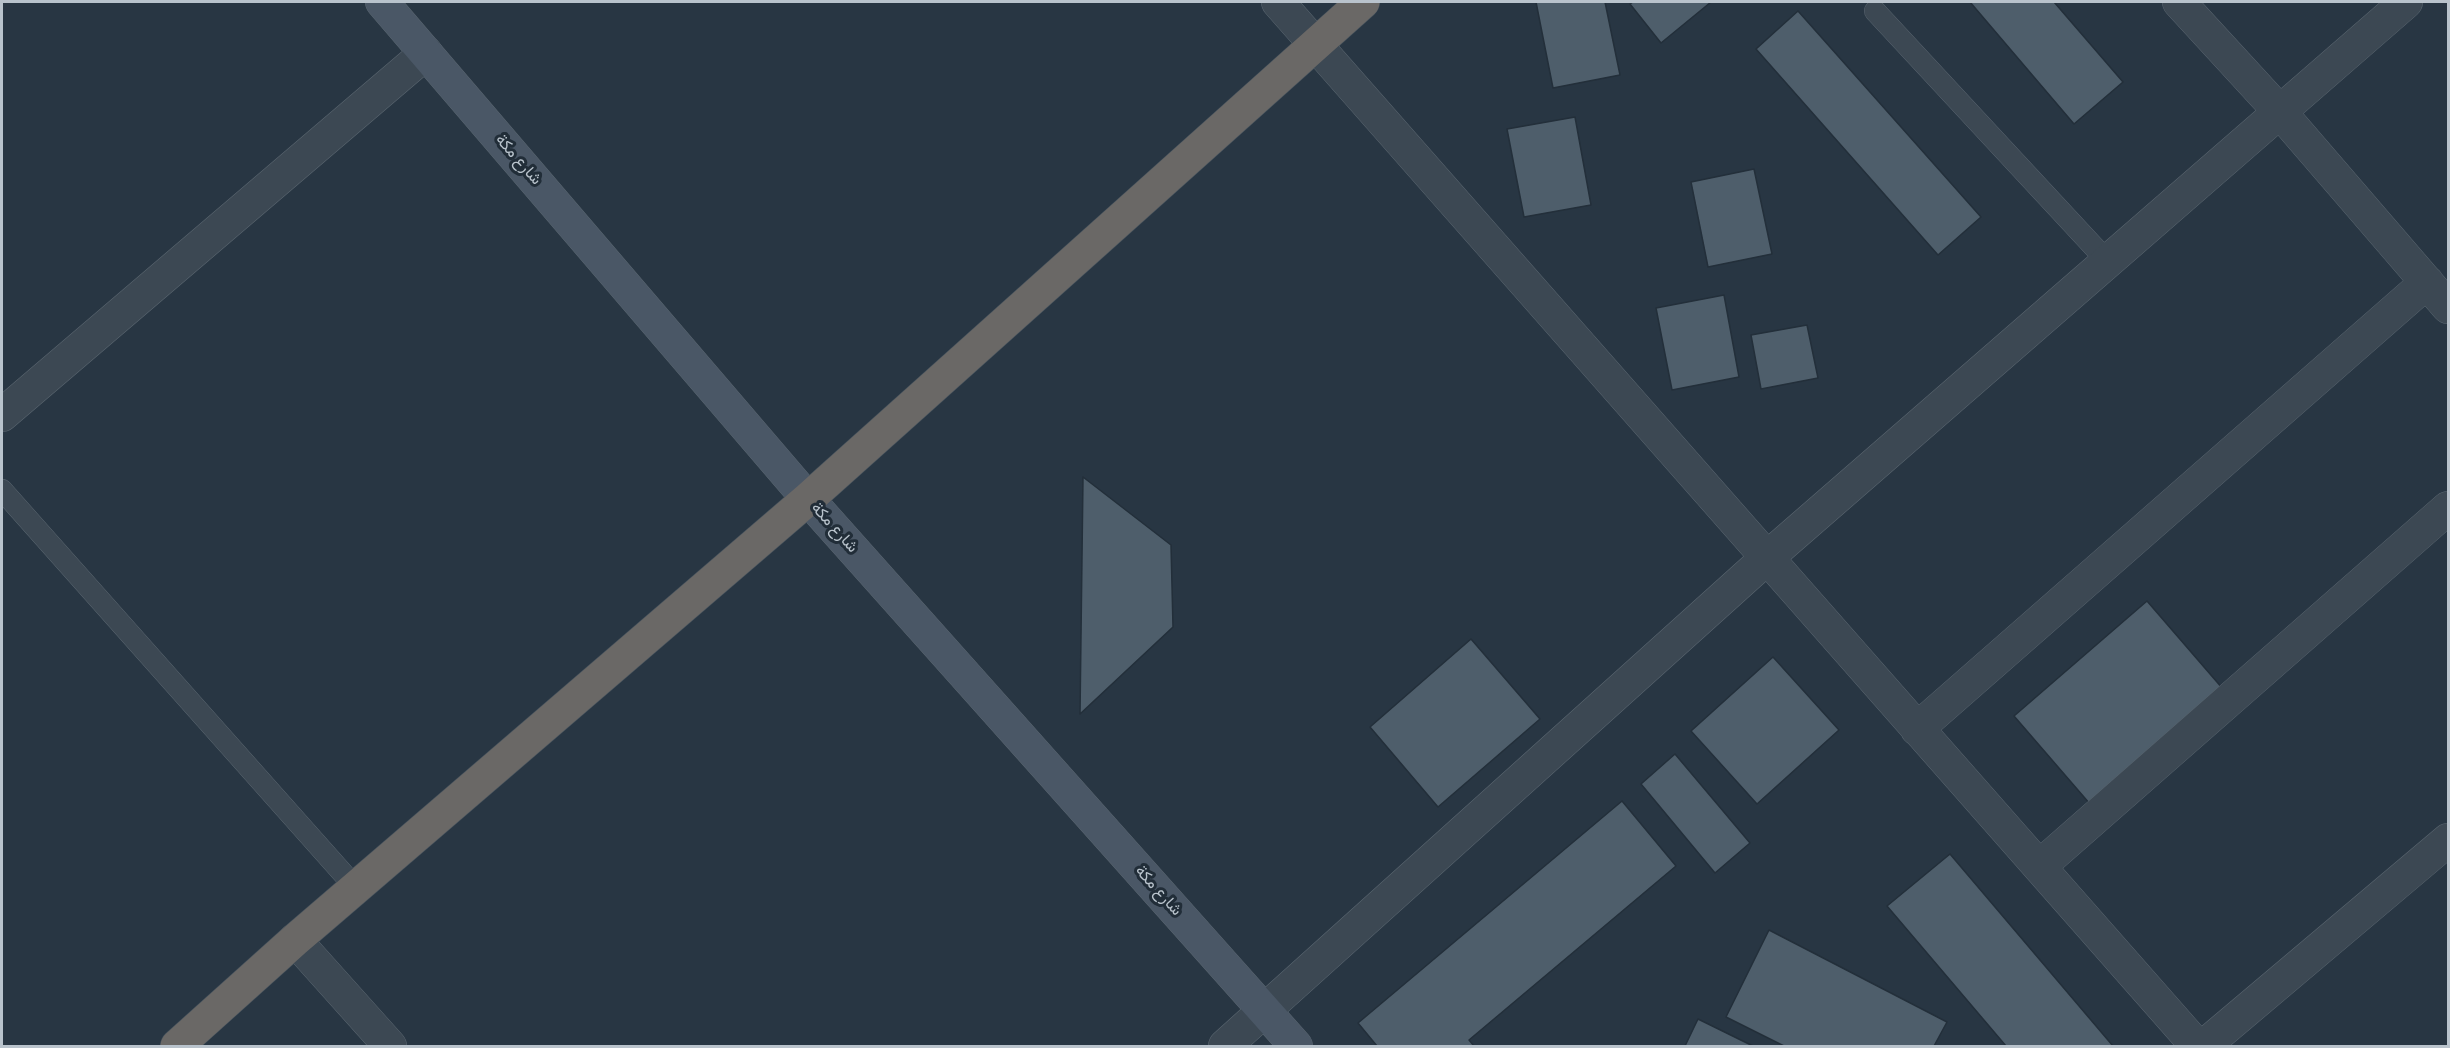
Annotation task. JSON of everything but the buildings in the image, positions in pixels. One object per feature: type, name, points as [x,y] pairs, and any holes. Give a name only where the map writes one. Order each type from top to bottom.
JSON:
[{"type":"highway","points":[[177,1047],[295,940],[808,499],[1363,2]]},
{"type":"main road","name":"شارع مكة","points":[[382,2],[808,499],[1296,1047]]},
{"type":"street","points":[[1278,2],[2197,1047]]},
{"type":"street","points":[[2179,2],[2280,112],[2448,307]]},
{"type":"street","points":[[1225,1047],[1768,557],[2406,2]]},
{"type":"street","points":[[2,415],[426,52]]},
{"type":"street","points":[[1917,729],[2427,282]]},
{"type":"street","points":[[2040,866],[2448,508]]},
{"type":"street","points":[[2204,1047],[2447,844]]},
{"type":"street","points":[[295,940],[390,1047]]},
{"type":"lane","points":[[1875,11],[2108,262]]},
{"type":"lane","points":[[2,490],[356,888]]}]
